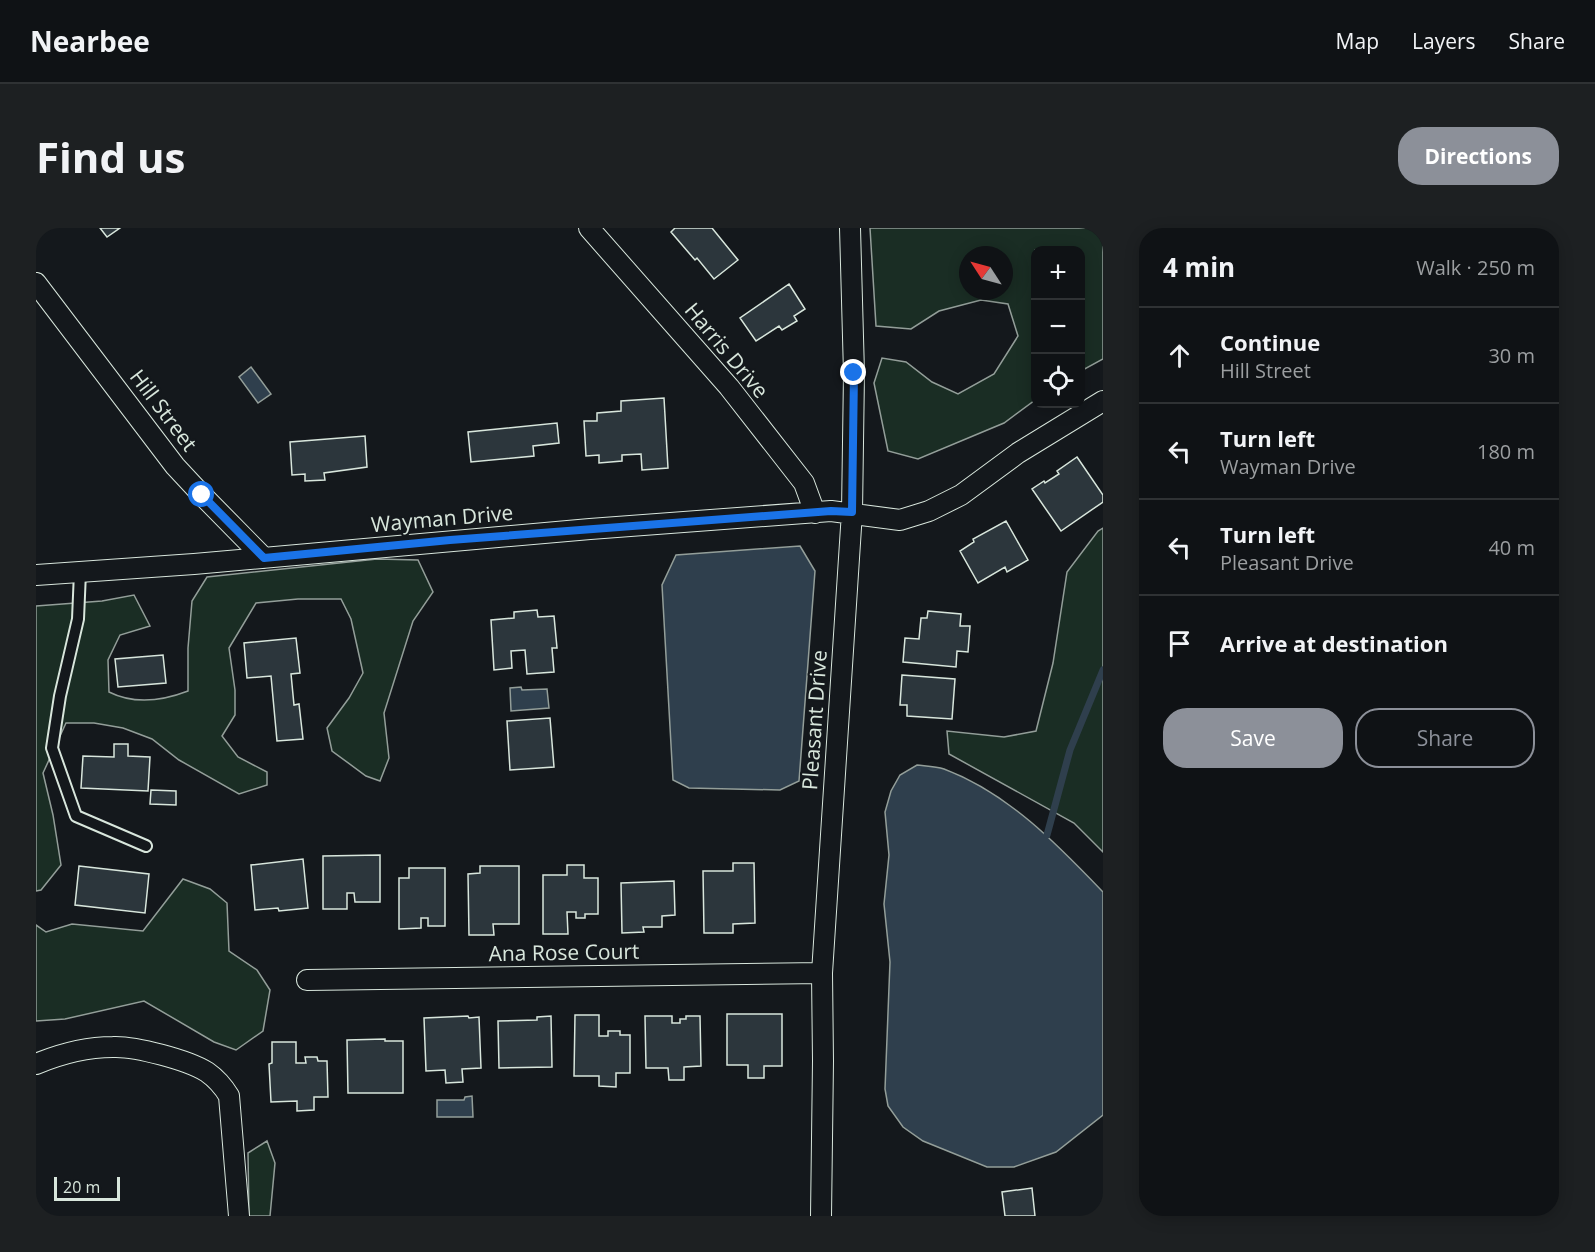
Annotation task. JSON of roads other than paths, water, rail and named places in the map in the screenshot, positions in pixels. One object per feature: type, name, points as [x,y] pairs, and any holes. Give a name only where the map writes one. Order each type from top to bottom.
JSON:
[{"type":"street","name":"Harris Drive","points":[[590,228],[736,395],[804,483],[815,513]]},
{"type":"street","name":"Pleasant Drive","points":[[821,1216],[822,973],[852,512],[854,373],[850,228]]},
{"type":"street","name":"Hill Street","points":[[36,283],[175,465],[264,558]]},
{"type":"street","name":"Wayman Drive","points":[[36,576],[264,558],[450,540],[815,513],[852,512],[900,520],[929,511],[961,495],[1018,453],[1103,401]]},
{"type":"street","name":"Ana Rose Court","points":[[308,980],[822,973]]},
{"type":"street","points":[[36,1064],[78,1050],[114,1047],[130,1048],[170,1058],[208,1073],[223,1086],[229,1096],[238,1216]]},
{"type":"lane","points":[[80,572],[78,619],[60,696],[52,748],[76,816],[146,846]]},
{"type":"water","points":[[251,367],[271,394],[258,403],[239,377]]},
{"type":"water","points":[[800,546],[815,571],[799,781],[780,790],[689,788],[673,780],[662,585],[676,555]]},
{"type":"water","points":[[521,687],[522,690],[547,689],[549,708],[511,711],[510,688]]},
{"type":"water","points":[[917,765],[944,769],[967,779],[1010,806],[1049,838],[1103,892],[1103,1115],[1056,1152],[1014,1167],[987,1167],[923,1141],[903,1127],[888,1106],[885,1089],[890,962],[884,904],[889,855],[885,812],[891,791],[900,775]]},
{"type":"water","points":[[472,1096],[473,1117],[437,1117],[437,1100],[464,1100],[465,1097]]},
{"type":"waterway","points":[[1047,835],[1070,750],[1103,670]]}]
